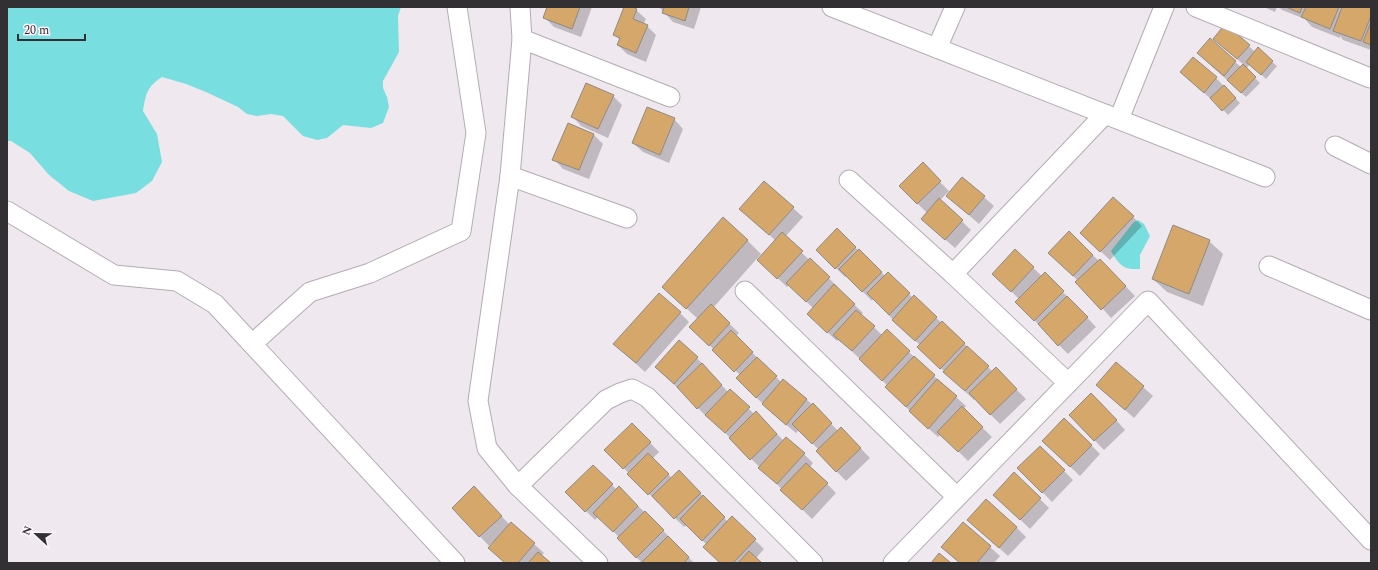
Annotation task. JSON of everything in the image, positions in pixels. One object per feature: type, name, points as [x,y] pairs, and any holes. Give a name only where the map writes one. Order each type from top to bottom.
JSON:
[{"type":"street","points":[[252,344],[310,292],[370,273],[461,231],[476,133],[457,7]]},
{"type":"street","points":[[520,7],[522,39],[510,176],[478,401],[488,448],[518,486],[598,563]]},
{"type":"street","points":[[832,7],[1265,177]]},
{"type":"street","points":[[937,48],[955,7]]},
{"type":"street","points":[[953,274],[1112,116],[1164,7]]},
{"type":"street","points":[[1196,7],[1370,78]]},
{"type":"street","points":[[522,39],[670,97]]},
{"type":"street","points":[[1335,146],[1371,164]]},
{"type":"street","points":[[510,176],[627,218]]},
{"type":"street","points":[[849,180],[953,274],[1068,383]]},
{"type":"street","points":[[7,211],[114,275],[177,280],[215,304],[455,563]]},
{"type":"street","points":[[1269,266],[1371,310]]},
{"type":"street","points":[[745,291],[958,497]]},
{"type":"street","points":[[893,563],[1148,301],[1371,540]]},
{"type":"street","points":[[518,486],[606,400],[632,389],[647,397],[813,563]]},
{"type":"water","points":[[7,7],[401,7],[398,16],[399,52],[383,81],[383,88],[389,107],[383,123],[371,128],[343,125],[327,138],[317,140],[303,136],[283,116],[271,114],[257,116],[247,114],[238,107],[206,92],[162,77],[150,87],[143,111],[157,134],[162,162],[152,181],[136,193],[93,201],[69,191],[49,175],[30,153],[11,141],[7,141]]},
{"type":"water","points":[[1138,220],[1144,224],[1150,236],[1140,255],[1140,269],[1129,269],[1119,263],[1111,251],[1133,223]]},
{"type":"building","points":[[547,7],[580,7],[572,29],[543,18]]},
{"type":"building","points":[[624,7],[632,7],[637,9],[633,19],[648,25],[636,53],[617,45],[620,38],[613,35]]},
{"type":"building","points":[[662,7],[689,7],[685,21],[662,13],[664,8]]},
{"type":"building","points":[[1286,7],[1302,7],[1300,13]]},
{"type":"building","points":[[1306,7],[1339,7],[1330,29],[1301,17]]},
{"type":"building","points":[[1342,7],[1371,7],[1371,16],[1361,41],[1333,31]]},
{"type":"building","points":[[1371,22],[1371,45],[1363,42]]},
{"type":"building","points":[[1225,24],[1250,45],[1237,59],[1213,39]]},
{"type":"building","points":[[1210,38],[1236,61],[1224,76],[1197,53]]},
{"type":"building","points":[[1258,47],[1273,61],[1261,75],[1246,62]]},
{"type":"building","points":[[1193,57],[1217,77],[1204,93],[1180,72]]},
{"type":"building","points":[[1243,64],[1256,77],[1241,93],[1227,80]]},
{"type":"building","points":[[586,83],[614,95],[598,129],[571,117]]},
{"type":"building","points":[[1224,85],[1236,98],[1222,111],[1210,98]]},
{"type":"building","points":[[647,107],[675,118],[660,155],[632,143]]},
{"type":"building","points":[[568,123],[594,134],[579,170],[552,160]]},
{"type":"building","points":[[923,162],[941,181],[917,204],[899,186]]},
{"type":"building","points":[[962,177],[985,196],[969,215],[946,196]]},
{"type":"building","points":[[764,181],[794,207],[769,235],[739,209]]},
{"type":"building","points":[[1113,197],[1134,216],[1100,252],[1080,233]]},
{"type":"building","points":[[939,198],[963,220],[945,240],[921,219]]},
{"type":"building","points":[[723,217],[748,240],[686,309],[662,287]]},
{"type":"building","points":[[1173,225],[1210,240],[1189,294],[1152,279]]},
{"type":"building","points":[[837,228],[856,247],[835,269],[816,250]]},
{"type":"building","points":[[1069,231],[1093,255],[1073,276],[1048,253]]},
{"type":"building","points":[[782,232],[803,251],[777,279],[757,260]]},
{"type":"building","points":[[859,249],[882,272],[862,292],[839,269]]},
{"type":"building","points":[[1015,249],[1034,267],[1011,292],[992,274]]},
{"type":"building","points":[[810,258],[830,277],[806,302],[786,283]]},
{"type":"building","points":[[1100,259],[1126,286],[1101,310],[1075,282]]},
{"type":"building","points":[[888,272],[910,293],[889,315],[867,293]]},
{"type":"building","points":[[1045,272],[1064,291],[1034,321],[1015,302]]},
{"type":"building","points":[[834,284],[855,304],[827,333],[807,314]]},
{"type":"building","points":[[659,293],[681,312],[636,363],[613,344]]},
{"type":"building","points":[[914,295],[937,317],[915,341],[892,320]]},
{"type":"building","points":[[1067,296],[1088,317],[1058,346],[1038,324]]},
{"type":"building","points":[[711,304],[730,323],[709,346],[689,327]]},
{"type":"building","points":[[856,310],[875,326],[852,351],[833,335]]},
{"type":"building","points":[[942,321],[965,343],[940,369],[917,347]]},
{"type":"building","points":[[887,329],[910,351],[882,381],[859,359]]},
{"type":"building","points":[[731,330],[753,352],[734,372],[712,350]]},
{"type":"building","points":[[679,340],[698,357],[674,384],[655,367]]},
{"type":"building","points":[[967,346],[989,366],[965,391],[943,372]]},
{"type":"building","points":[[914,356],[935,375],[906,407],[885,387]]},
{"type":"building","points":[[757,357],[777,376],[756,398],[736,378]]},
{"type":"building","points":[[1116,362],[1144,386],[1125,410],[1096,385]]},
{"type":"building","points":[[702,363],[722,385],[697,409],[677,387]]},
{"type":"building","points":[[996,367],[1017,389],[990,415],[969,393]]},
{"type":"building","points":[[783,379],[807,399],[786,425],[762,404]]},
{"type":"building","points":[[937,379],[957,396],[928,429],[909,411]]},
{"type":"building","points":[[730,389],[750,407],[725,433],[705,415]]},
{"type":"building","points":[[1091,393],[1117,420],[1094,441],[1069,415]]},
{"type":"building","points":[[813,403],[832,423],[812,444],[792,424]]},
{"type":"building","points":[[962,406],[983,427],[958,452],[937,432]]},
{"type":"building","points":[[756,411],[777,434],[750,460],[729,438]]},
{"type":"building","points":[[1064,418],[1092,445],[1070,467],[1042,441]]},
{"type":"building","points":[[632,423],[651,442],[623,469],[604,450]]},
{"type":"building","points":[[841,427],[861,448],[836,472],[816,451]]},
{"type":"building","points":[[786,437],[805,453],[777,484],[758,468]]},
{"type":"building","points":[[1040,446],[1065,470],[1042,493],[1017,468]]},
{"type":"building","points":[[648,453],[669,474],[648,495],[627,474]]},
{"type":"building","points":[[806,463],[828,483],[802,510],[780,490]]},
{"type":"building","points":[[593,465],[613,484],[585,512],[565,492]]},
{"type":"building","points":[[679,470],[701,493],[674,519],[652,496]]},
{"type":"building","points":[[1014,472],[1041,498],[1020,520],[993,495]]},
{"type":"building","points":[[474,486],[502,516],[479,537],[452,508]]},
{"type":"building","points":[[619,486],[638,506],[613,532],[593,513]]},
{"type":"building","points":[[703,495],[725,517],[702,541],[680,519]]},
{"type":"building","points":[[986,499],[1017,527],[999,548],[967,520]]},
{"type":"building","points":[[645,511],[664,530],[636,558],[617,538]]},
{"type":"building","points":[[732,516],[756,539],[733,563],[720,563],[703,547]]},
{"type":"building","points":[[511,522],[535,543],[518,563],[505,563],[488,548]]},
{"type":"building","points":[[963,522],[991,546],[977,563],[960,563],[941,547]]},
{"type":"building","points":[[668,536],[689,557],[684,563],[643,563],[642,562]]},
{"type":"building","points":[[749,551],[762,563],[738,563]]},
{"type":"building","points":[[538,552],[551,563],[528,563]]},
{"type":"building","points":[[939,553],[951,563],[931,563]]}]
